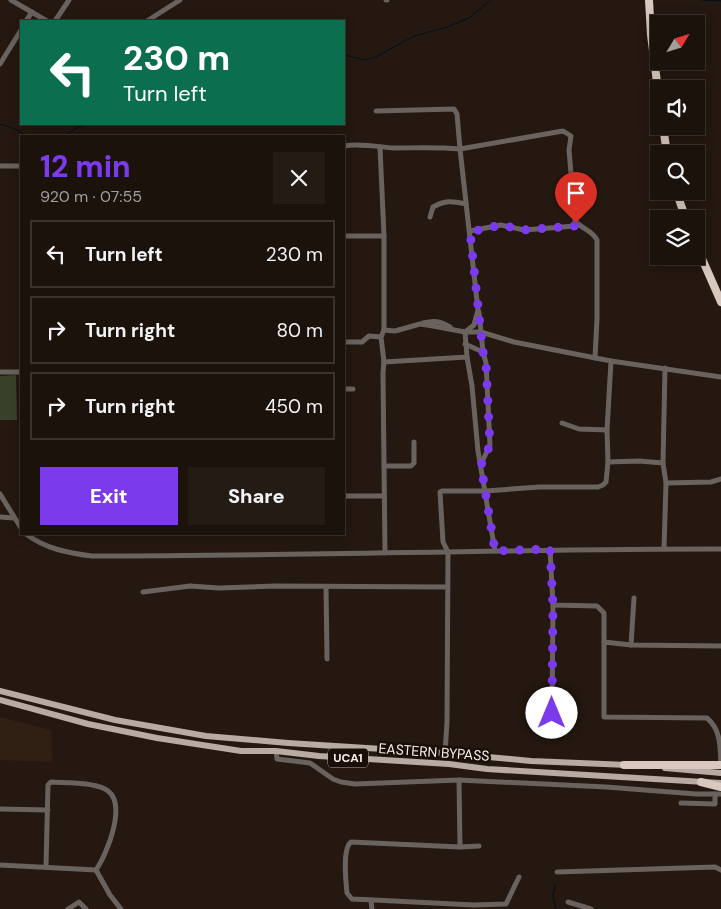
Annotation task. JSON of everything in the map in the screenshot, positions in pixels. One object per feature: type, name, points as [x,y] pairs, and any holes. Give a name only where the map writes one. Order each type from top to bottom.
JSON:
[{"type":"highway","points":[[649,0],[657,80]]},
{"type":"highway","points":[[705,263],[718,288],[721,302]]},
{"type":"highway","points":[[624,765],[721,765]]},
{"type":"highway","points":[[701,782],[721,786]]},
{"type":"main road","name":"EASTERN BYPASS","points":[[0,691],[115,720],[206,736],[531,761],[624,765],[721,773]]},
{"type":"main road","name":"EASTERN BYPASS","points":[[0,700],[88,724],[157,738],[241,750],[276,751],[487,769],[721,782]]},
{"type":"main road","points":[[428,752],[428,763]]},
{"type":"street","points":[[11,0],[45,20]]},
{"type":"street","points":[[56,20],[69,0]]},
{"type":"street","points":[[148,20],[177,1]]},
{"type":"street","points":[[27,20],[32,12]]},
{"type":"street","points":[[0,64],[20,32]]},
{"type":"street","points":[[376,111],[454,109],[457,114],[478,310],[486,363],[490,445],[481,465]]},
{"type":"street","points":[[345,146],[410,148],[440,146],[460,149],[563,131],[571,136],[569,150],[575,221],[578,225],[591,231],[598,240],[596,358]]},
{"type":"street","points":[[380,147],[384,236],[384,330],[381,337],[384,362],[385,553]]},
{"type":"street","points":[[0,166],[20,166]]},
{"type":"street","points":[[430,217],[433,207],[441,202],[448,201],[466,204]]},
{"type":"street","points":[[470,232],[501,225],[524,230],[578,225]]},
{"type":"street","points":[[345,236],[384,236]]},
{"type":"street","points":[[465,332],[474,325],[478,310]]},
{"type":"street","points":[[384,330],[395,331],[420,324],[465,332],[481,332],[514,342],[611,361],[721,377]]},
{"type":"street","points":[[465,332],[478,451],[495,551]]},
{"type":"street","points":[[345,342],[362,342],[369,336],[381,337]]},
{"type":"street","points":[[465,344],[483,352]]},
{"type":"street","points":[[384,362],[467,357]]},
{"type":"street","points":[[445,753],[447,722],[448,552],[443,542],[440,492],[539,487],[598,487],[603,485],[606,482],[608,462],[607,430],[611,361]]},
{"type":"street","points":[[664,549],[666,483],[663,463],[665,368]]},
{"type":"street","points":[[0,372],[20,372]]},
{"type":"street","points":[[345,389],[353,389]]},
{"type":"street","points":[[562,423],[579,429],[607,430]]},
{"type":"street","points":[[384,466],[411,466],[414,463],[414,442]]},
{"type":"street","points":[[608,462],[639,461],[663,463]]},
{"type":"street","points":[[666,483],[711,482],[721,479]]},
{"type":"street","points":[[0,494],[20,527]]},
{"type":"street","points":[[345,496],[384,496]]},
{"type":"street","points":[[0,517],[14,518]]},
{"type":"street","points":[[27,535],[36,541],[69,553],[92,556],[301,555],[550,549],[721,549]]},
{"type":"street","points":[[36,541],[37,535]]},
{"type":"street","points":[[547,717],[552,713],[553,605],[550,549]]},
{"type":"street","points":[[143,592],[190,586],[447,587]]},
{"type":"street","points":[[326,587],[327,658]]},
{"type":"street","points":[[631,644],[634,598]]},
{"type":"street","points":[[553,605],[597,606],[604,613],[604,717],[706,718],[719,731],[721,765]]},
{"type":"street","points":[[604,642],[721,646]]},
{"type":"street","points":[[276,751],[277,759],[310,763],[324,771],[326,775],[342,782],[354,784],[459,780],[718,794],[715,804],[681,803]]},
{"type":"street","points":[[525,784],[527,770]]},
{"type":"street","points":[[459,780],[460,847]]},
{"type":"street","points":[[46,867],[48,785],[51,782],[98,787],[107,790],[113,798],[117,806],[113,829],[106,855],[96,870]]},
{"type":"street","points":[[0,809],[48,810]]},
{"type":"street","points":[[479,846],[348,843],[346,856],[347,893],[352,899],[474,905],[506,904],[519,877]]},
{"type":"street","points":[[0,865],[96,870]]},
{"type":"street","points":[[558,872],[715,867],[721,870]]},
{"type":"street","points":[[96,870],[121,909]]},
{"type":"street","points":[[371,900],[372,909]]},
{"type":"street","points":[[68,909],[79,902],[86,909]]},
{"type":"street","points":[[568,902],[591,909]]},
{"type":"shaded area","points":[[0,717],[51,730],[52,762],[0,760]]},
{"type":"green space","points":[[16,375],[17,420],[0,420],[0,376]]},
{"type":"waterway","points":[[345,55],[365,60],[376,57],[414,36],[447,27],[469,18],[491,0]]},
{"type":"waterway","points":[[702,0],[721,1]]},
{"type":"waterway","points":[[0,124],[25,135]]},
{"type":"waterway","points":[[66,135],[85,125]]},
{"type":"waterway","points":[[555,884],[553,896],[556,909]]},
{"type":"route","points":[[552,713],[553,605],[550,549],[495,551],[481,465],[490,445],[486,363],[483,352],[470,232],[501,225],[524,230],[575,226],[578,225],[576,223]]}]
